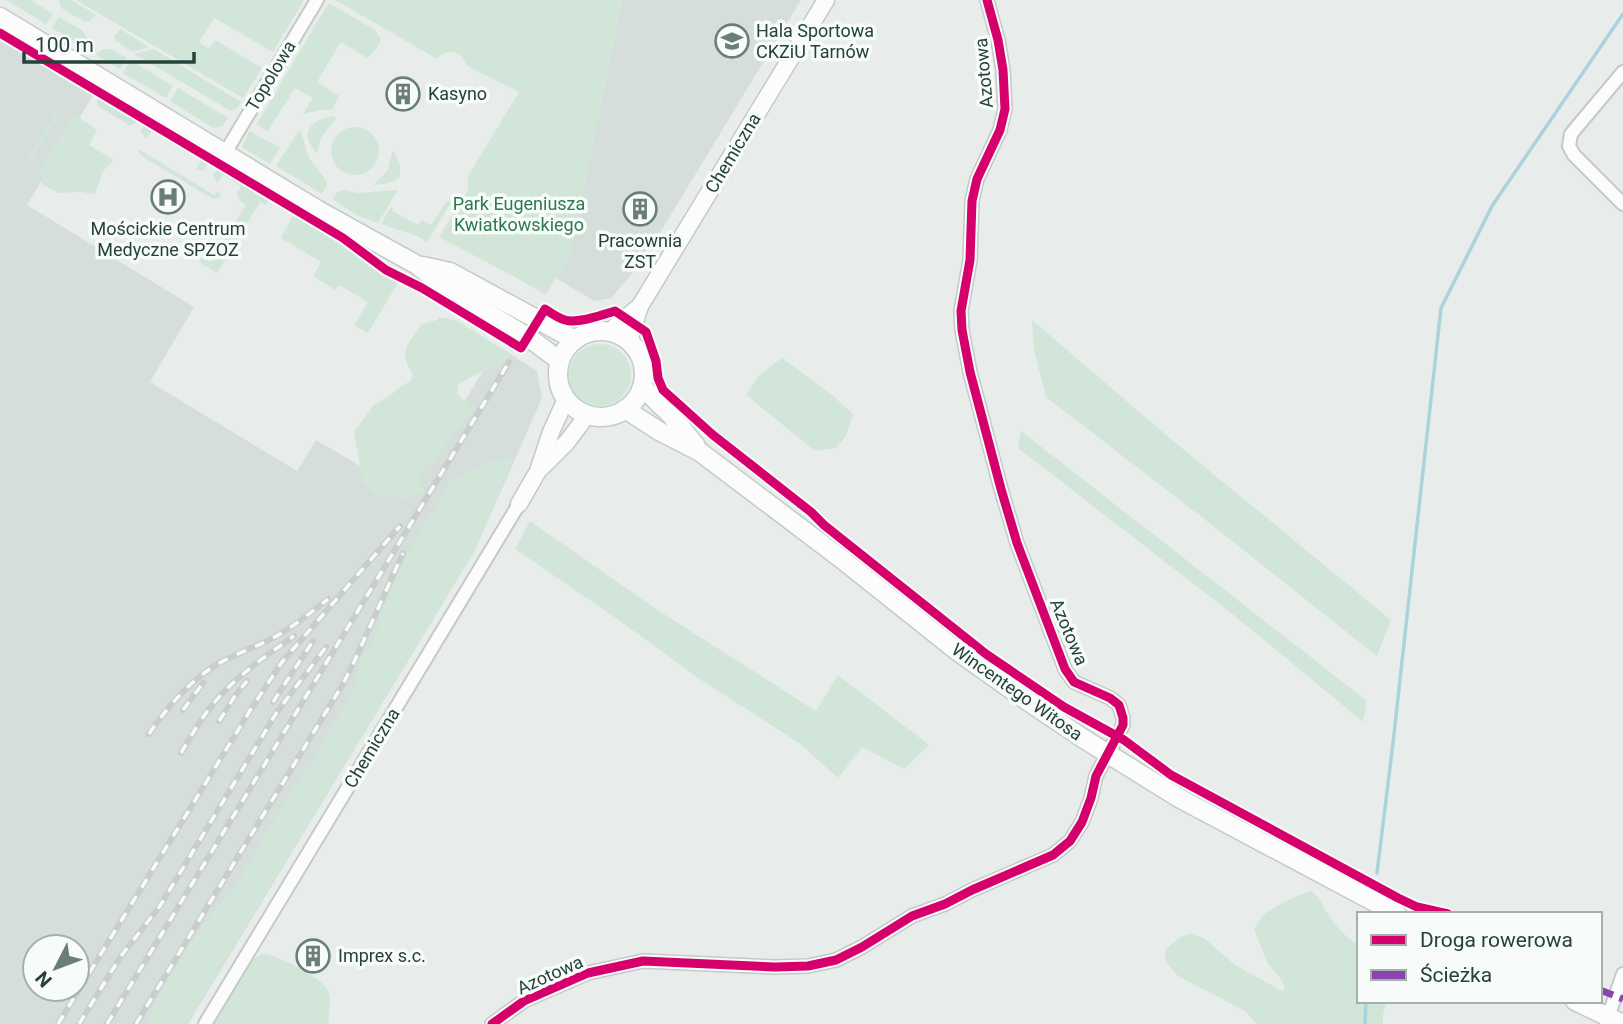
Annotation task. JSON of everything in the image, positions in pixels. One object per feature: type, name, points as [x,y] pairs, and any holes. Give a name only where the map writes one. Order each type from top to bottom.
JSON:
[{"type":"main road","points":[[0,18],[318,210],[417,265],[447,289],[527,337],[560,361]]},
{"type":"main road","points":[[417,265],[450,272],[575,340]]},
{"type":"main road","points":[[591,332],[609,332],[629,341],[641,358],[644,377],[642,387],[625,409],[611,415],[595,416],[576,408],[566,399],[559,381],[560,361],[575,340],[591,332]]},
{"type":"main road","name":"Wincentego Witosa","points":[[642,387],[671,415],[700,452]]},
{"type":"main road","name":"Wincentego Witosa","points":[[625,409],[659,431],[700,452],[957,651],[1108,755],[1179,798],[1393,912]]},
{"type":"main road","points":[[1579,1003],[1612,1021]]},
{"type":"street","name":"Topolowa","points":[[225,153],[317,0]]},
{"type":"street","name":"Chemiczna","points":[[629,341],[640,306],[826,0]]},
{"type":"street","name":"Azotowa","points":[[492,1024],[524,1001],[588,973],[643,961],[775,967],[808,966],[836,960],[912,916],[945,905],[972,890],[1053,855],[1070,841],[1082,822],[1096,776],[1123,725],[1124,718],[1119,705],[1110,698],[1074,682],[1065,669],[1017,543],[1000,489],[962,330],[961,311],[970,260],[972,201],[977,179],[1000,130],[1005,109],[998,40],[986,0]]},
{"type":"street","points":[[1623,72],[1571,134],[1569,146],[1574,155],[1623,204]]},
{"type":"street","name":"Chemiczna","points":[[609,332],[640,306]]},
{"type":"street","name":"Chemiczna","points":[[205,1024],[519,504],[538,471],[566,399]]},
{"type":"street","name":"Chemiczna","points":[[538,471],[567,442],[587,414]]},
{"type":"street","points":[[1612,1021],[1623,974]]},
{"type":"shaded area","points":[[622,0],[801,0],[643,261],[611,298],[594,301],[556,278],[570,253]]},
{"type":"shaded area","points":[[0,35],[95,92],[27,205],[194,307],[150,382],[297,471],[316,440],[391,484],[436,449],[498,346],[537,371],[542,398],[474,552],[188,1024],[0,1024]]},
{"type":"green space","points":[[6,0],[31,0],[53,14],[46,24]]},
{"type":"green space","points":[[59,0],[71,0],[96,15],[85,22],[61,8]]},
{"type":"green space","points":[[76,0],[304,0],[273,52],[214,18],[199,42],[209,49],[215,40],[262,68],[243,98]]},
{"type":"green space","name":"Park Eugeniusza Kwiatkowskiego","points":[[335,0],[622,0],[570,253],[546,295],[439,237],[468,190],[468,176],[519,92],[467,66],[454,52],[445,53],[437,59]]},
{"type":"green space","points":[[328,4],[375,30],[381,39],[377,47],[367,58],[341,42],[317,82],[339,96],[332,110],[303,114],[313,98],[295,88],[268,131],[256,125]]},
{"type":"green space","points":[[59,17],[82,30],[87,38],[85,47],[52,28]]},
{"type":"green space","points":[[120,29],[149,47],[132,52],[116,41],[114,37]]},
{"type":"green space","points":[[103,49],[112,49],[127,58],[120,69],[95,54]]},
{"type":"green space","points":[[154,49],[241,102],[231,111],[134,54]]},
{"type":"green space","points":[[130,60],[173,86],[166,98],[123,73]]},
{"type":"green space","points":[[178,88],[228,118],[223,126],[213,128],[170,101]]},
{"type":"green space","points":[[97,95],[138,120],[129,125],[99,107]]},
{"type":"green space","points":[[53,112],[59,116],[24,169],[24,165]]},
{"type":"green space","points":[[74,114],[97,130],[89,145],[114,160],[103,171],[95,194],[58,193],[42,184],[41,169]]},
{"type":"green space","points":[[333,116],[336,118],[321,138],[317,154],[309,140],[309,129],[318,121]]},
{"type":"green space","points":[[145,124],[209,162],[203,171],[196,169],[201,161],[152,131],[146,139],[141,131]]},
{"type":"green space","points":[[355,127],[372,134],[379,151],[372,168],[355,175],[338,168],[331,151],[338,134]]},
{"type":"green space","points":[[299,130],[309,157],[327,181],[322,194],[276,166]]},
{"type":"green space","points":[[249,131],[280,148],[270,164],[242,147]]},
{"type":"green space","points":[[137,148],[214,195],[217,191],[221,194],[213,199],[140,155]]},
{"type":"green space","points":[[394,151],[400,165],[400,177],[391,182],[373,185],[388,170]]},
{"type":"green space","points":[[219,166],[270,198],[266,205],[260,202],[217,273],[199,262],[202,257],[211,262],[246,205],[239,200],[237,193],[241,186],[223,175],[218,182],[215,180],[213,175]]},
{"type":"green space","points":[[344,190],[357,193],[398,190],[378,223],[358,216],[333,199],[337,192]]},
{"type":"green space","points":[[452,201],[427,242],[381,224],[391,207],[392,211],[418,225],[422,220],[431,225],[446,202]]},
{"type":"green space","points":[[295,212],[399,281],[368,333],[354,325],[368,302],[339,285],[335,290],[313,276],[321,262],[281,238]]},
{"type":"green space","points":[[438,317],[456,320],[510,354],[504,365],[478,373],[458,385],[457,394],[471,406],[472,412],[418,477],[424,491],[407,498],[374,493],[363,482],[354,432],[373,406],[411,381],[413,374],[406,360],[406,349],[421,324],[437,320]]},
{"type":"green space","points":[[1032,320],[1172,440],[1391,620],[1377,656],[1046,397],[1034,350]]},
{"type":"green space","points":[[594,344],[606,344],[622,353],[629,363],[629,387],[622,397],[606,406],[594,406],[583,401],[574,392],[569,381],[569,369],[574,358],[583,349]]},
{"type":"green space","points":[[782,358],[853,414],[846,436],[836,448],[815,451],[746,395],[758,376]]},
{"type":"green space","points":[[1021,431],[1367,701],[1363,722],[1235,616],[1018,448]]},
{"type":"green space","points":[[506,457],[512,461],[474,552],[186,1024],[146,1024],[170,976],[203,924],[236,886],[286,799],[316,759],[330,729],[350,697],[364,653],[375,639],[382,610],[404,561],[449,483],[479,466]]},
{"type":"green space","points":[[530,521],[656,609],[816,711],[838,675],[929,745],[904,769],[862,747],[838,778],[799,743],[701,680],[515,549]]},
{"type":"green space","points":[[1311,891],[1337,926],[1357,944],[1357,1003],[1386,1003],[1383,1024],[1257,1024],[1245,1011],[1178,976],[1166,962],[1165,950],[1180,937],[1190,934],[1204,938],[1235,965],[1282,991],[1285,988],[1268,964],[1254,930],[1268,912]]},
{"type":"green space","points":[[263,954],[299,968],[325,986],[330,999],[329,1024],[214,1024],[248,962]]},
{"type":"waterway","points":[[1377,873],[1441,308],[1492,206],[1623,14]]},
{"type":"waterway","points":[[1365,1024],[1366,1003]]},
{"type":"railway","points":[[107,1024],[509,362]]},
{"type":"railway","points":[[58,1024],[282,662],[400,526]]},
{"type":"railway","points":[[136,1024],[343,684],[403,553]]},
{"type":"railway","points":[[149,734],[175,700],[207,671],[228,658],[282,633],[328,599]]},
{"type":"railway","points":[[181,753],[196,727],[223,693],[252,667],[294,636]]},
{"type":"railway","points":[[273,702],[313,641]]},
{"type":"railway","points":[[79,1024],[121,956],[160,906],[277,712],[326,647]]},
{"type":"railway","points":[[219,721],[247,681]]},
{"type":"railway","points":[[183,710],[203,683]]},
{"type":"marked path","points":[[1602,991],[1623,999]]},
{"type":"cycle path","points":[[492,1024],[524,1001],[588,973],[643,961],[775,967],[808,966],[836,960],[912,916],[1053,855],[1070,841],[1082,822],[1096,776],[1123,725],[1123,718],[1119,705],[1110,698],[1074,682],[1065,669],[1017,543],[970,372],[962,330],[961,311],[970,260],[972,201],[977,179],[1000,130],[1005,109],[1003,70],[987,0]]},
{"type":"cycle path","points":[[0,33],[343,238],[386,270],[422,288],[521,348],[545,309],[570,321],[615,311],[646,332],[663,390],[713,435],[986,654],[1064,707],[1124,740],[1171,775],[1398,898],[1417,907],[1439,912]]},
{"type":"place","name":"Hala Sportowa CKZiU Tarnów","points":[[732,41]]},
{"type":"place","name":"Kasyno","points":[[403,94]]},
{"type":"place","name":"Mościckie Centrum Medyczne SPZOZ","points":[[168,197]]},
{"type":"place","name":"Pracownia ZST","points":[[640,209]]},
{"type":"place","name":"Imprex s.c.","points":[[313,956]]}]
